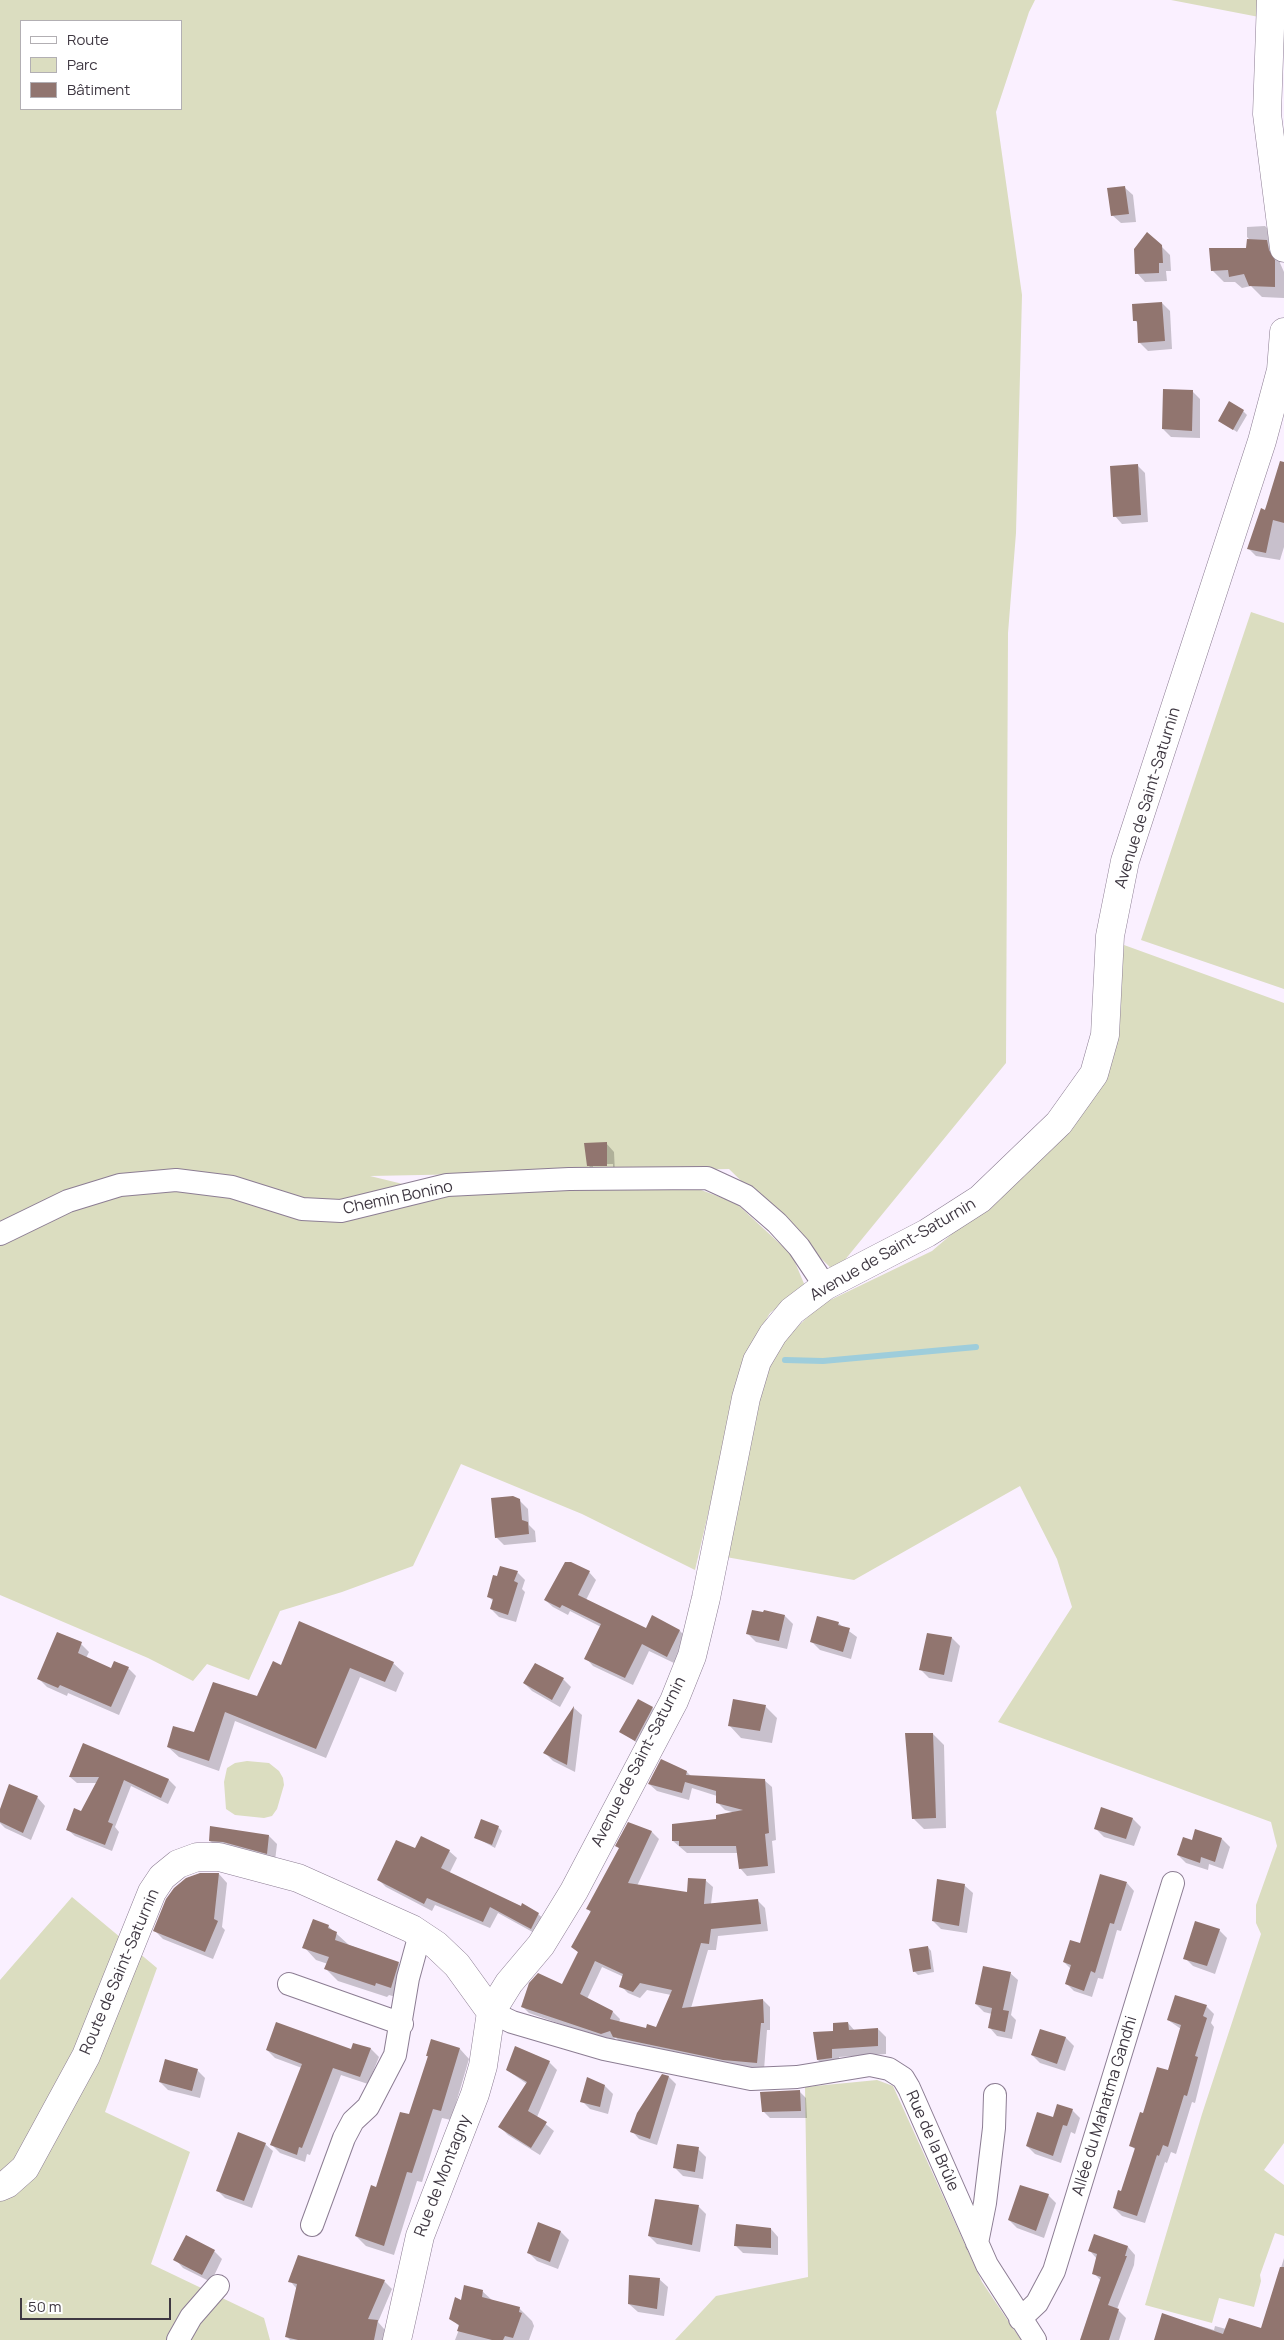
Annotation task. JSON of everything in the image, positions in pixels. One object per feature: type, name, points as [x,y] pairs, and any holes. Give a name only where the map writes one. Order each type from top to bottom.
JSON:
[{"type":"main road","points":[[1271,0],[1267,114],[1284,248]]},
{"type":"main road","name":"Avenue de Saint-Saturnin","points":[[491,2012],[509,1983],[548,1934],[582,1875],[674,1701],[692,1656],[706,1598],[746,1398],[757,1361],[773,1334],[792,1311],[825,1286],[927,1233],[980,1200],[1059,1123],[1094,1074],[1105,1034],[1110,936],[1125,861],[1259,450],[1279,397],[1284,332]]},
{"type":"main road","name":"Route de Saint-Saturnin","points":[[0,2186],[7,2184],[24,2168],[86,2056],[152,1892],[162,1877],[178,1864],[197,1857],[219,1857],[298,1878],[420,1934],[436,1945],[457,1965],[491,2012]]},
{"type":"main road","name":"Rue de Montagny","points":[[397,2340],[420,2236],[484,2066],[491,2012]]},
{"type":"street","name":"Chemin Bonino","points":[[0,1234],[68,1201],[120,1186],[176,1180],[232,1187],[302,1209],[341,1211],[447,1185],[569,1179],[707,1178],[746,1196],[777,1223],[799,1247],[825,1286]]},
{"type":"street","name":"Allée du Mahatma Gandhi","points":[[1020,2319],[1037,2303],[1054,2271],[1173,1883]]},
{"type":"street","points":[[312,2225],[344,2138],[353,2121],[368,2107],[395,2055],[402,2024],[408,1978],[420,1934]]},
{"type":"street","points":[[289,1984],[402,2024]]},
{"type":"street","name":"Rue de la Brûle","points":[[491,2012],[512,2022],[604,2049],[751,2079],[797,2077],[870,2065],[889,2069],[903,2078],[987,2265],[1034,2340]]},
{"type":"street","points":[[977,2242],[986,2193],[995,2096]]},
{"type":"street","points":[[178,2340],[191,2317],[218,2286]]},
{"type":"green space","points":[[0,0],[1035,0],[1029,12],[996,112],[1022,295],[1016,533],[1008,633],[1006,1063],[835,1272],[729,1169],[370,1176],[452,1196],[685,1184],[736,1203],[792,1255],[805,1286],[770,1313],[745,1355],[695,1570],[582,1514],[461,1464],[413,1566],[342,1592],[280,1611],[249,1680],[207,1664],[193,1681],[148,1658],[0,1595]]},
{"type":"green space","points":[[1171,0],[1261,0],[1259,17]]},
{"type":"green space","points":[[1251,612],[1284,623],[1284,989],[1141,940]]},
{"type":"green space","points":[[1124,945],[1284,1003],[1284,2143],[1264,2170],[1284,2185],[1284,2236],[1275,2233],[1260,2275],[1261,2281],[1254,2307],[1219,2298],[1212,2323],[1145,2305],[1202,2114],[1261,1934],[1256,1923],[1256,1905],[1277,1846],[1271,1822],[998,1722],[1072,1607],[1057,1559],[1020,1486],[854,1580],[726,1557],[760,1377],[784,1340],[820,1305],[932,1251],[988,1203],[1054,1139],[1117,1010]]},
{"type":"green space","points":[[247,1761],[269,1763],[279,1771],[283,1778],[284,1785],[277,1809],[272,1816],[264,1818],[235,1815],[226,1809],[224,1782],[227,1768],[235,1763]]},
{"type":"green space","points":[[72,1897],[157,1968],[105,2112],[190,2152],[151,2264],[264,2318],[270,2340],[0,2340],[0,1980]]},
{"type":"green space","points":[[877,2080],[893,2086],[982,2282],[1021,2340],[675,2340],[716,2296],[808,2277],[805,2087]]},
{"type":"building","points":[[1125,186],[1129,214],[1111,216],[1107,188]]},
{"type":"building","points":[[1147,232],[1162,245],[1163,263],[1159,263],[1159,273],[1135,274],[1134,249]]},
{"type":"building","points":[[1247,239],[1267,240],[1269,250],[1275,260],[1275,287],[1249,286],[1244,274],[1229,277],[1228,270],[1211,271],[1209,248],[1246,248]]},
{"type":"building","points":[[1162,302],[1165,341],[1138,343],[1137,321],[1133,321],[1132,304]]},
{"type":"building","points":[[1163,389],[1193,390],[1192,431],[1162,429]]},
{"type":"building","points":[[1229,401],[1244,410],[1233,430],[1218,421]]},
{"type":"building","points":[[1280,461],[1284,462],[1284,523],[1273,520],[1266,553],[1247,549],[1261,508],[1265,510]]},
{"type":"building","points":[[1138,464],[1141,515],[1113,517],[1110,466]]},
{"type":"building","points":[[607,1142],[607,1166],[587,1166],[584,1143]]},
{"type":"building","points":[[513,1496],[520,1499],[522,1520],[528,1522],[529,1534],[495,1538],[491,1498]]},
{"type":"building","points":[[565,1562],[571,1562],[590,1571],[578,1595],[646,1628],[652,1615],[680,1630],[667,1657],[642,1644],[625,1678],[584,1659],[601,1624],[562,1605],[560,1608],[544,1600]]},
{"type":"building","points":[[500,1566],[518,1571],[514,1581],[518,1583],[508,1615],[490,1609],[493,1599],[487,1597],[493,1575],[497,1576]]},
{"type":"building","points":[[752,1610],[763,1612],[764,1610],[785,1615],[779,1641],[746,1634]]},
{"type":"building","points":[[817,1616],[839,1622],[838,1625],[850,1628],[843,1652],[810,1642]]},
{"type":"building","points":[[299,1621],[394,1662],[385,1682],[350,1668],[316,1749],[225,1712],[209,1761],[167,1747],[173,1726],[194,1732],[213,1682],[257,1696],[273,1661],[281,1665]]},
{"type":"building","points":[[57,1632],[82,1642],[78,1653],[111,1668],[114,1661],[129,1667],[111,1707],[60,1685],[58,1688],[37,1679]]},
{"type":"building","points":[[927,1633],[952,1637],[944,1675],[919,1670]]},
{"type":"building","points":[[535,1663],[564,1678],[552,1700],[523,1683]]},
{"type":"building","points":[[638,1699],[653,1707],[635,1741],[619,1732]]},
{"type":"building","points":[[733,1699],[766,1705],[760,1731],[728,1726]]},
{"type":"building","points":[[574,1706],[567,1765],[543,1753]]},
{"type":"building","points":[[905,1733],[933,1733],[936,1818],[912,1819]]},
{"type":"building","points":[[83,1743],[169,1779],[161,1798],[124,1780],[108,1822],[113,1824],[105,1845],[66,1830],[74,1808],[81,1811],[99,1777],[69,1777]]},
{"type":"building","points":[[661,1759],[687,1771],[686,1775],[765,1779],[769,1833],[765,1834],[768,1866],[739,1869],[736,1846],[679,1846],[679,1841],[672,1841],[672,1824],[716,1819],[716,1815],[743,1810],[716,1803],[716,1791],[685,1782],[682,1793],[648,1784]]},
{"type":"building","points":[[9,1784],[38,1796],[23,1833],[0,1822],[0,1809]]},
{"type":"building","points":[[1101,1807],[1133,1818],[1126,1839],[1094,1829]]},
{"type":"building","points":[[481,1819],[499,1826],[492,1845],[474,1838]]},
{"type":"building","points":[[628,1822],[652,1831],[628,1883],[687,1892],[688,1878],[706,1879],[704,1904],[758,1899],[761,1924],[711,1929],[709,1944],[701,1943],[682,2008],[763,1999],[764,2023],[761,2023],[757,2063],[723,2060],[613,2037],[610,2031],[601,2034],[521,2007],[529,1983],[538,1973],[562,1984],[578,1952],[571,1947],[591,1911],[586,1909],[619,1848],[615,1846]],"holes":[[[595,1961],[623,1974],[619,1987],[633,1992],[640,1983],[672,1990],[656,2027],[647,2024],[646,2028],[610,2019],[613,2011],[580,1994]]]},
{"type":"building","points":[[210,1826],[269,1835],[267,1854],[223,1842],[209,1841]]},
{"type":"building","points":[[1195,1829],[1222,1838],[1215,1862],[1201,1857],[1200,1863],[1177,1855],[1183,1837],[1192,1840]]},
{"type":"building","points":[[421,1836],[450,1850],[441,1868],[521,1906],[522,1903],[539,1913],[531,1929],[490,1907],[483,1922],[427,1898],[424,1904],[377,1880],[396,1840],[415,1848]]},
{"type":"building","points":[[200,1873],[219,1873],[214,1919],[218,1921],[205,1952],[153,1931],[166,1899],[174,1888],[186,1878]]},
{"type":"building","points":[[1100,1874],[1127,1882],[1114,1924],[1110,1923],[1095,1973],[1091,1971],[1084,1991],[1065,1984],[1071,1965],[1063,1962],[1070,1940],[1080,1943]]},
{"type":"building","points":[[937,1879],[965,1884],[959,1926],[932,1921]]},
{"type":"building","points":[[313,1919],[329,1925],[328,1928],[337,1932],[335,1940],[399,1962],[391,1988],[376,1983],[375,1986],[324,1969],[329,1957],[302,1948]]},
{"type":"building","points":[[1195,1921],[1220,1929],[1207,1966],[1183,1959]]},
{"type":"building","points":[[928,1946],[931,1969],[913,1972],[909,1949]]},
{"type":"building","points":[[983,1966],[1011,1972],[1003,2010],[1009,2011],[1005,2032],[988,2028],[992,2008],[975,2004]]},
{"type":"building","points":[[1175,1995],[1207,2005],[1203,2016],[1207,2018],[1195,2056],[1198,2057],[1187,2096],[1184,2095],[1168,2147],[1163,2145],[1159,2156],[1157,2155],[1137,2216],[1113,2208],[1118,2190],[1121,2191],[1135,2148],[1129,2146],[1140,2112],[1143,2113],[1157,2067],[1168,2070],[1181,2025],[1167,2020]]},
{"type":"building","points":[[276,2022],[351,2049],[353,2043],[371,2048],[360,2077],[333,2068],[302,2148],[299,2147],[297,2155],[270,2145],[302,2064],[266,2050]]},
{"type":"building","points":[[848,2022],[849,2030],[878,2028],[878,2046],[832,2049],[832,2058],[817,2060],[813,2032],[833,2031],[833,2023]]},
{"type":"building","points":[[1040,2029],[1066,2037],[1057,2064],[1031,2055]]},
{"type":"building","points":[[431,2039],[460,2048],[441,2111],[433,2109],[412,2173],[407,2172],[384,2246],[355,2236],[371,2185],[376,2187],[400,2112],[409,2114],[428,2056],[426,2056]]},
{"type":"building","points":[[515,2046],[550,2061],[528,2111],[547,2122],[531,2148],[498,2127],[527,2082],[506,2070]]},
{"type":"building","points":[[165,2059],[198,2069],[192,2091],[159,2082]]},
{"type":"building","points":[[662,2074],[669,2076],[650,2139],[630,2132],[637,2113]]},
{"type":"building","points":[[587,2077],[605,2085],[600,2107],[580,2102]]},
{"type":"building","points":[[800,2090],[801,2111],[762,2112],[760,2092]]},
{"type":"building","points":[[1057,2104],[1073,2109],[1067,2126],[1063,2125],[1053,2156],[1026,2146],[1037,2112],[1053,2117]]},
{"type":"building","points":[[238,2132],[266,2143],[244,2201],[216,2191]]},
{"type":"building","points":[[677,2144],[699,2147],[695,2172],[673,2168]]},
{"type":"building","points":[[1020,2185],[1049,2194],[1036,2231],[1008,2220]]},
{"type":"building","points":[[655,2199],[699,2205],[692,2245],[648,2236]]},
{"type":"building","points":[[538,2222],[561,2231],[550,2262],[527,2253]]},
{"type":"building","points":[[736,2224],[771,2228],[771,2248],[734,2246]]},
{"type":"building","points":[[1094,2234],[1128,2246],[1125,2256],[1127,2256],[1108,2305],[1119,2309],[1109,2340],[1080,2340],[1101,2277],[1092,2274],[1097,2254],[1088,2251]]},
{"type":"building","points":[[186,2235],[215,2250],[202,2275],[173,2260]]},
{"type":"building","points":[[298,2255],[385,2280],[368,2319],[378,2320],[374,2340],[298,2340],[285,2337],[297,2284],[288,2282]]},
{"type":"building","points":[[1280,2267],[1284,2267],[1284,2340],[1154,2340],[1162,2313],[1223,2334],[1229,2318],[1261,2328]]},
{"type":"building","points":[[629,2275],[660,2278],[657,2309],[628,2304]]},
{"type":"building","points":[[464,2285],[483,2290],[482,2297],[520,2307],[519,2312],[522,2313],[513,2338],[505,2336],[503,2340],[492,2340],[457,2331],[459,2325],[449,2319],[455,2297],[461,2300]]},
{"type":"waterway","points":[[785,1360],[823,1361],[976,1347]]}]
